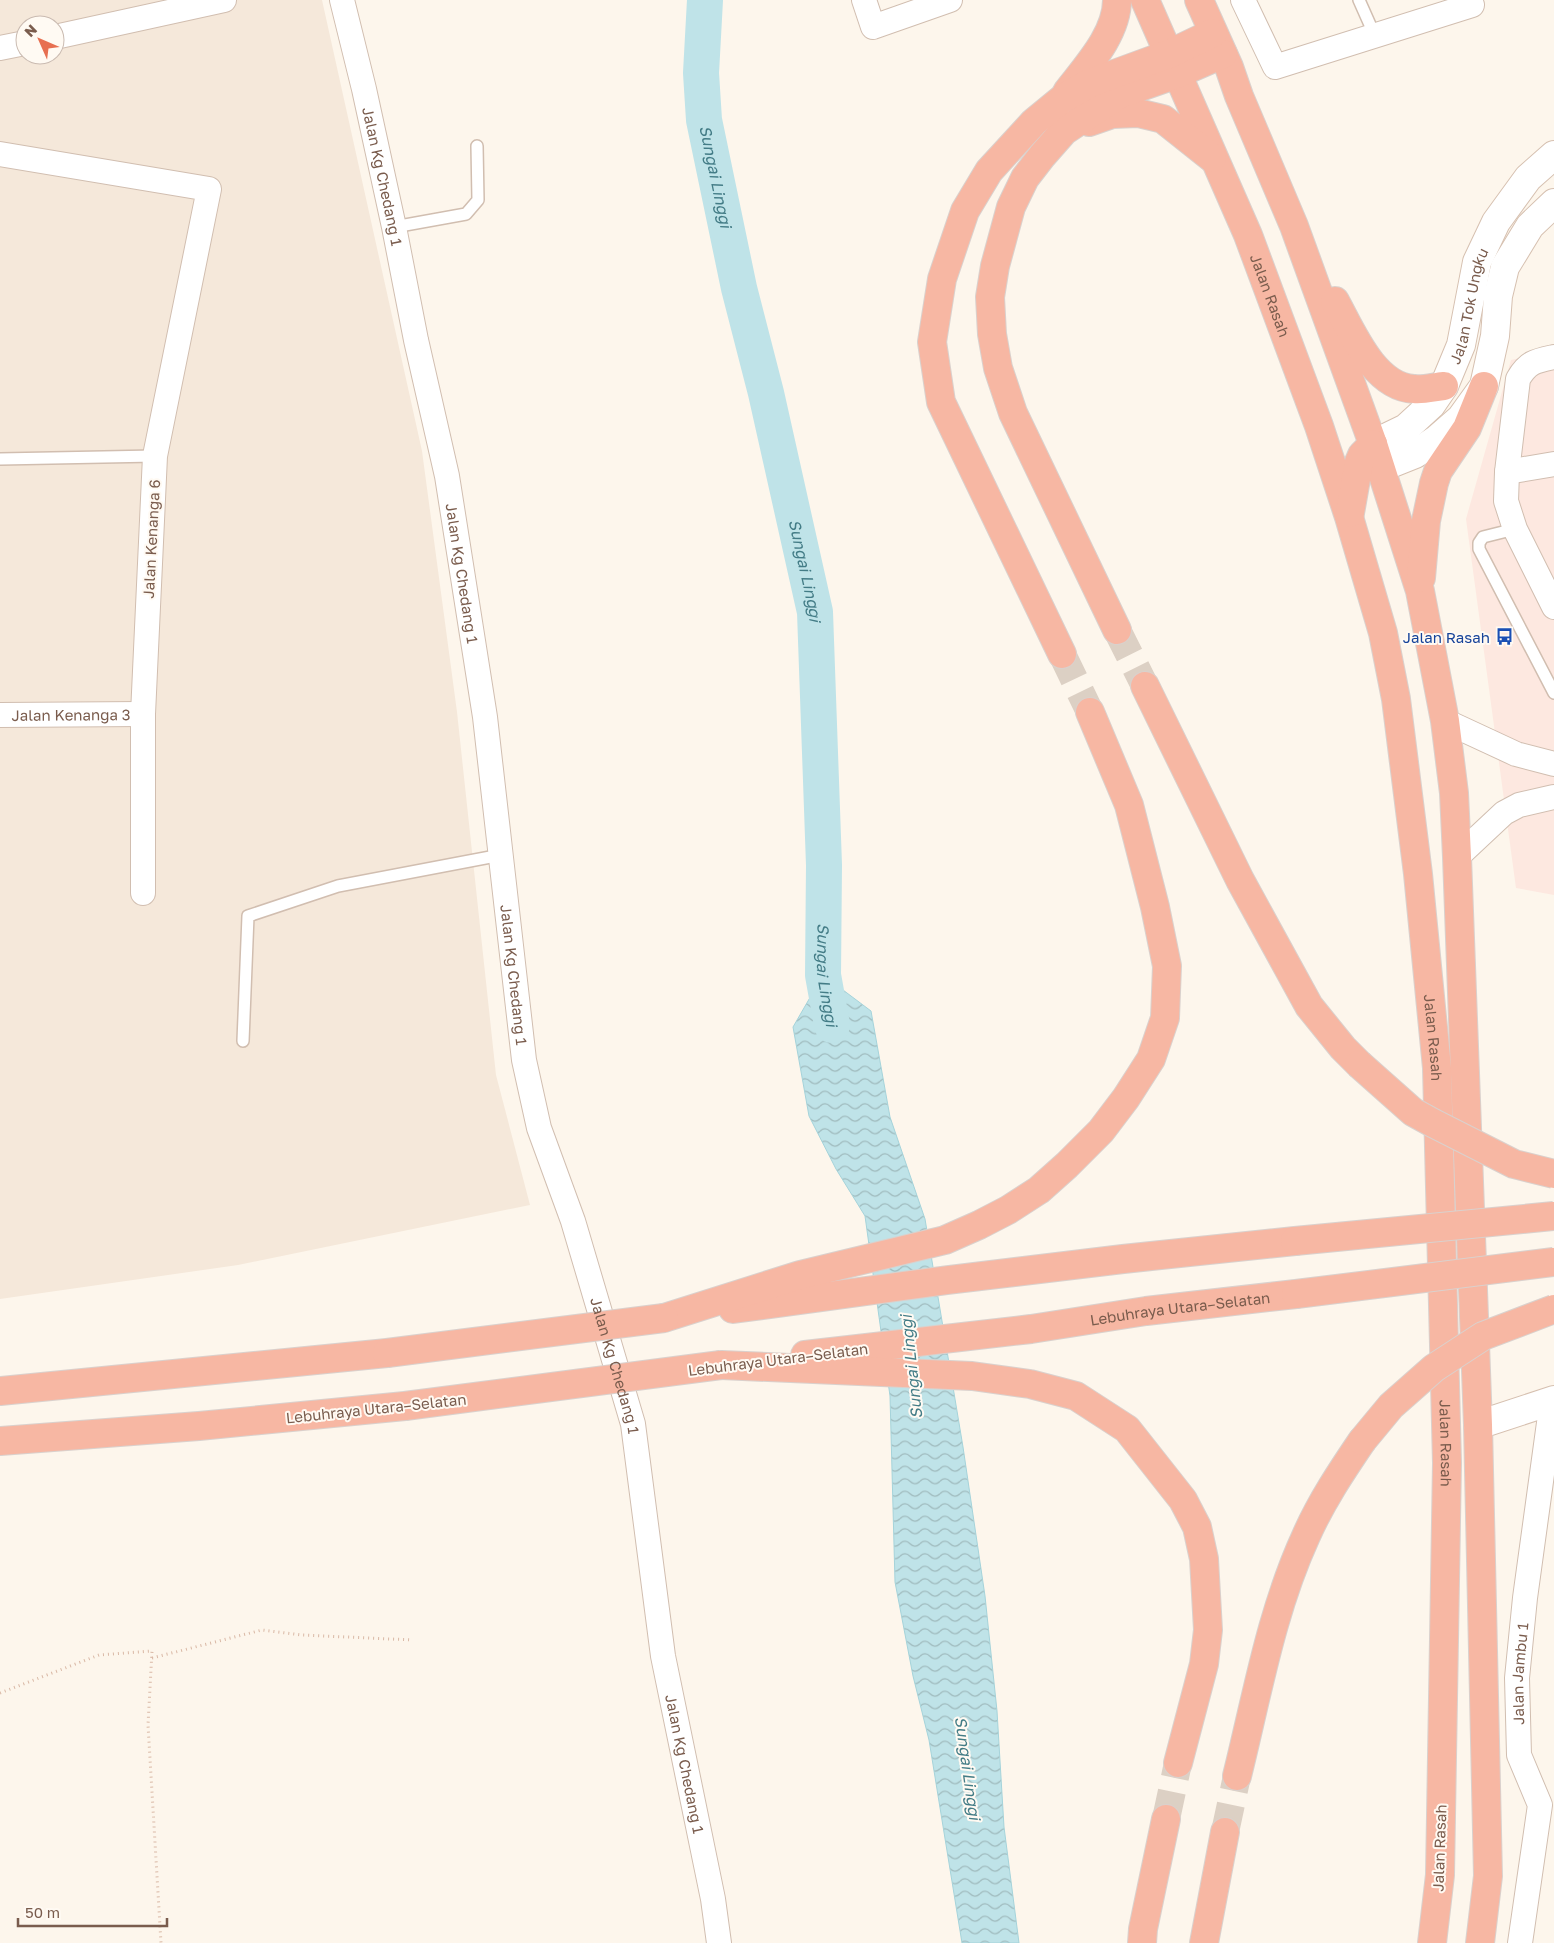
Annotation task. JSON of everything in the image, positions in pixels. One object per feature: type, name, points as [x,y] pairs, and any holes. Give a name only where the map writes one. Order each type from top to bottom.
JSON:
[{"type":"highway","points":[[1062,99],[1095,55],[1107,34],[1117,10],[1117,0]]},
{"type":"highway","name":"Jalan Rasah","points":[[1145,0],[1248,235],[1319,426],[1384,633],[1396,700],[1418,874],[1437,1068],[1447,1463],[1440,1875],[1432,1943]]},
{"type":"highway","name":"Jalan Rasah","points":[[1199,0],[1294,226],[1371,458],[1420,591],[1445,720],[1454,793],[1458,857],[1478,1426],[1488,1876],[1480,1943]]},
{"type":"highway","points":[[1117,630],[1013,413],[998,368],[992,334],[990,297],[995,266],[1011,207],[1025,178],[1064,131],[1120,94],[1173,64],[1218,44]]},
{"type":"highway","points":[[1062,654],[942,402],[932,342],[942,279],[965,211],[989,171],[1034,122],[1062,99],[1090,83],[1173,64]]},
{"type":"highway","points":[[1064,131],[1112,114],[1138,113],[1163,119],[1214,160]]},
{"type":"highway","points":[[1294,226],[1364,354],[1377,370],[1391,382],[1407,388],[1423,389],[1444,386]]},
{"type":"highway","points":[[1420,591],[1426,521],[1434,483],[1445,460],[1467,428],[1484,386]]},
{"type":"highway","points":[[1319,426],[1349,455],[1371,458],[1349,517]]},
{"type":"highway","points":[[1145,686],[1240,880],[1309,1006],[1343,1048],[1413,1112],[1514,1164],[1554,1174]]},
{"type":"highway","points":[[664,1318],[800,1275],[945,1240],[1008,1210],[1039,1190],[1067,1165],[1101,1131],[1126,1098],[1151,1059],[1164,1018],[1167,966],[1155,907],[1130,805],[1090,712]]},
{"type":"highway","points":[[0,1391],[386,1353],[1123,1259],[1554,1216]]},
{"type":"highway","name":"Lebuhraya Utara–Selatan","points":[[0,1441],[199,1426],[405,1406],[721,1365],[1032,1329],[1146,1311],[1554,1262]]},
{"type":"highway","points":[[1237,1776],[1276,1618],[1290,1574],[1321,1505],[1362,1441],[1391,1406],[1434,1368],[1483,1336],[1554,1309]]},
{"type":"highway","points":[[721,1365],[972,1376],[1030,1384],[1076,1396],[1128,1428],[1183,1500],[1197,1528],[1204,1559],[1208,1630],[1204,1664],[1178,1763]]},
{"type":"highway","points":[[1142,1943],[1143,1929],[1166,1819]]},
{"type":"highway","points":[[1204,1943],[1224,1832]]},
{"type":"main road","name":"Jalan Tok Ungku","points":[[1371,458],[1431,405],[1444,386],[1461,344],[1477,262],[1496,222],[1528,178],[1554,155]]},
{"type":"main road","name":"Jalan Tok Ungku","points":[[1371,458],[1415,454],[1437,439],[1460,418],[1484,386],[1495,336],[1498,296],[1505,268],[1530,226],[1554,203]]},
{"type":"main road","name":"Jalan Jambu 1","points":[[1478,1426],[1553,1400]]},
{"type":"street","points":[[65,34],[224,0]]},
{"type":"street","name":"Jalan Kg Chedang 1","points":[[342,0],[394,227],[416,340],[447,476],[485,717],[524,1060],[539,1128],[573,1221],[633,1424],[664,1656],[680,1744],[713,1899],[719,1943]]},
{"type":"street","points":[[864,0],[874,27],[950,0]]},
{"type":"street","points":[[1244,0],[1275,67],[1375,36],[1471,2]]},
{"type":"street","points":[[0,48],[15,45]]},
{"type":"street","name":"Jalan Kenanga 6","points":[[0,158],[209,189],[155,456],[142,714],[143,894]]},
{"type":"street","points":[[1554,357],[1532,362],[1518,379],[1507,472],[1506,501],[1515,529],[1554,608]]},
{"type":"street","points":[[1507,472],[1554,464]]},
{"type":"street","name":"Jalan Kenanga 3","points":[[0,715],[142,714]]},
{"type":"street","points":[[1445,720],[1516,754],[1554,764]]},
{"type":"street","points":[[1458,857],[1490,824],[1504,813],[1519,805],[1554,797]]},
{"type":"street","name":"Jalan Jambu 1","points":[[1520,1943],[1540,1805],[1519,1755],[1517,1678],[1525,1598],[1553,1400]]},
{"type":"lane","points":[[1359,0],[1375,36]]},
{"type":"lane","points":[[394,227],[466,214],[478,200],[477,146]]},
{"type":"lane","points":[[0,459],[155,456]]},
{"type":"lane","points":[[1515,529],[1483,537],[1479,542],[1479,549],[1554,693]]},
{"type":"lane","points":[[243,1041],[248,916],[338,886],[501,855]]},
{"type":"path","points":[[152,1658],[262,1630],[302,1635],[413,1640]]},
{"type":"path","points":[[0,1693],[99,1655],[152,1651],[148,1725],[161,1943]]},
{"type":"shaded area","points":[[0,0],[322,0],[422,451],[457,712],[496,1075],[530,1205],[238,1265],[0,1299]]},
{"type":"shaded area","points":[[1554,350],[1554,895],[1516,888],[1466,519],[1511,360]]},
{"type":"water","points":[[823,975],[871,1011],[890,1117],[925,1219],[963,1447],[985,1596],[997,1711],[1004,1827],[1019,1943],[962,1943],[929,1740],[913,1676],[895,1582],[890,1396],[865,1216],[836,1169],[809,1116],[793,1027]]},
{"type":"waterway","name":"Sungai Linggi","points":[[705,0],[701,73],[704,120],[739,288],[766,393],[815,612],[824,865],[823,975],[832,1025]]},
{"type":"tunnel","points":[[1117,630],[1145,686]]},
{"type":"tunnel","points":[[1062,654],[1090,712]]},
{"type":"tunnel","points":[[1166,1819],[1178,1763]]},
{"type":"tunnel","points":[[1225,1832],[1237,1776]]},
{"type":"place","name":"Jalan Rasah","points":[[1504,637]]}]
